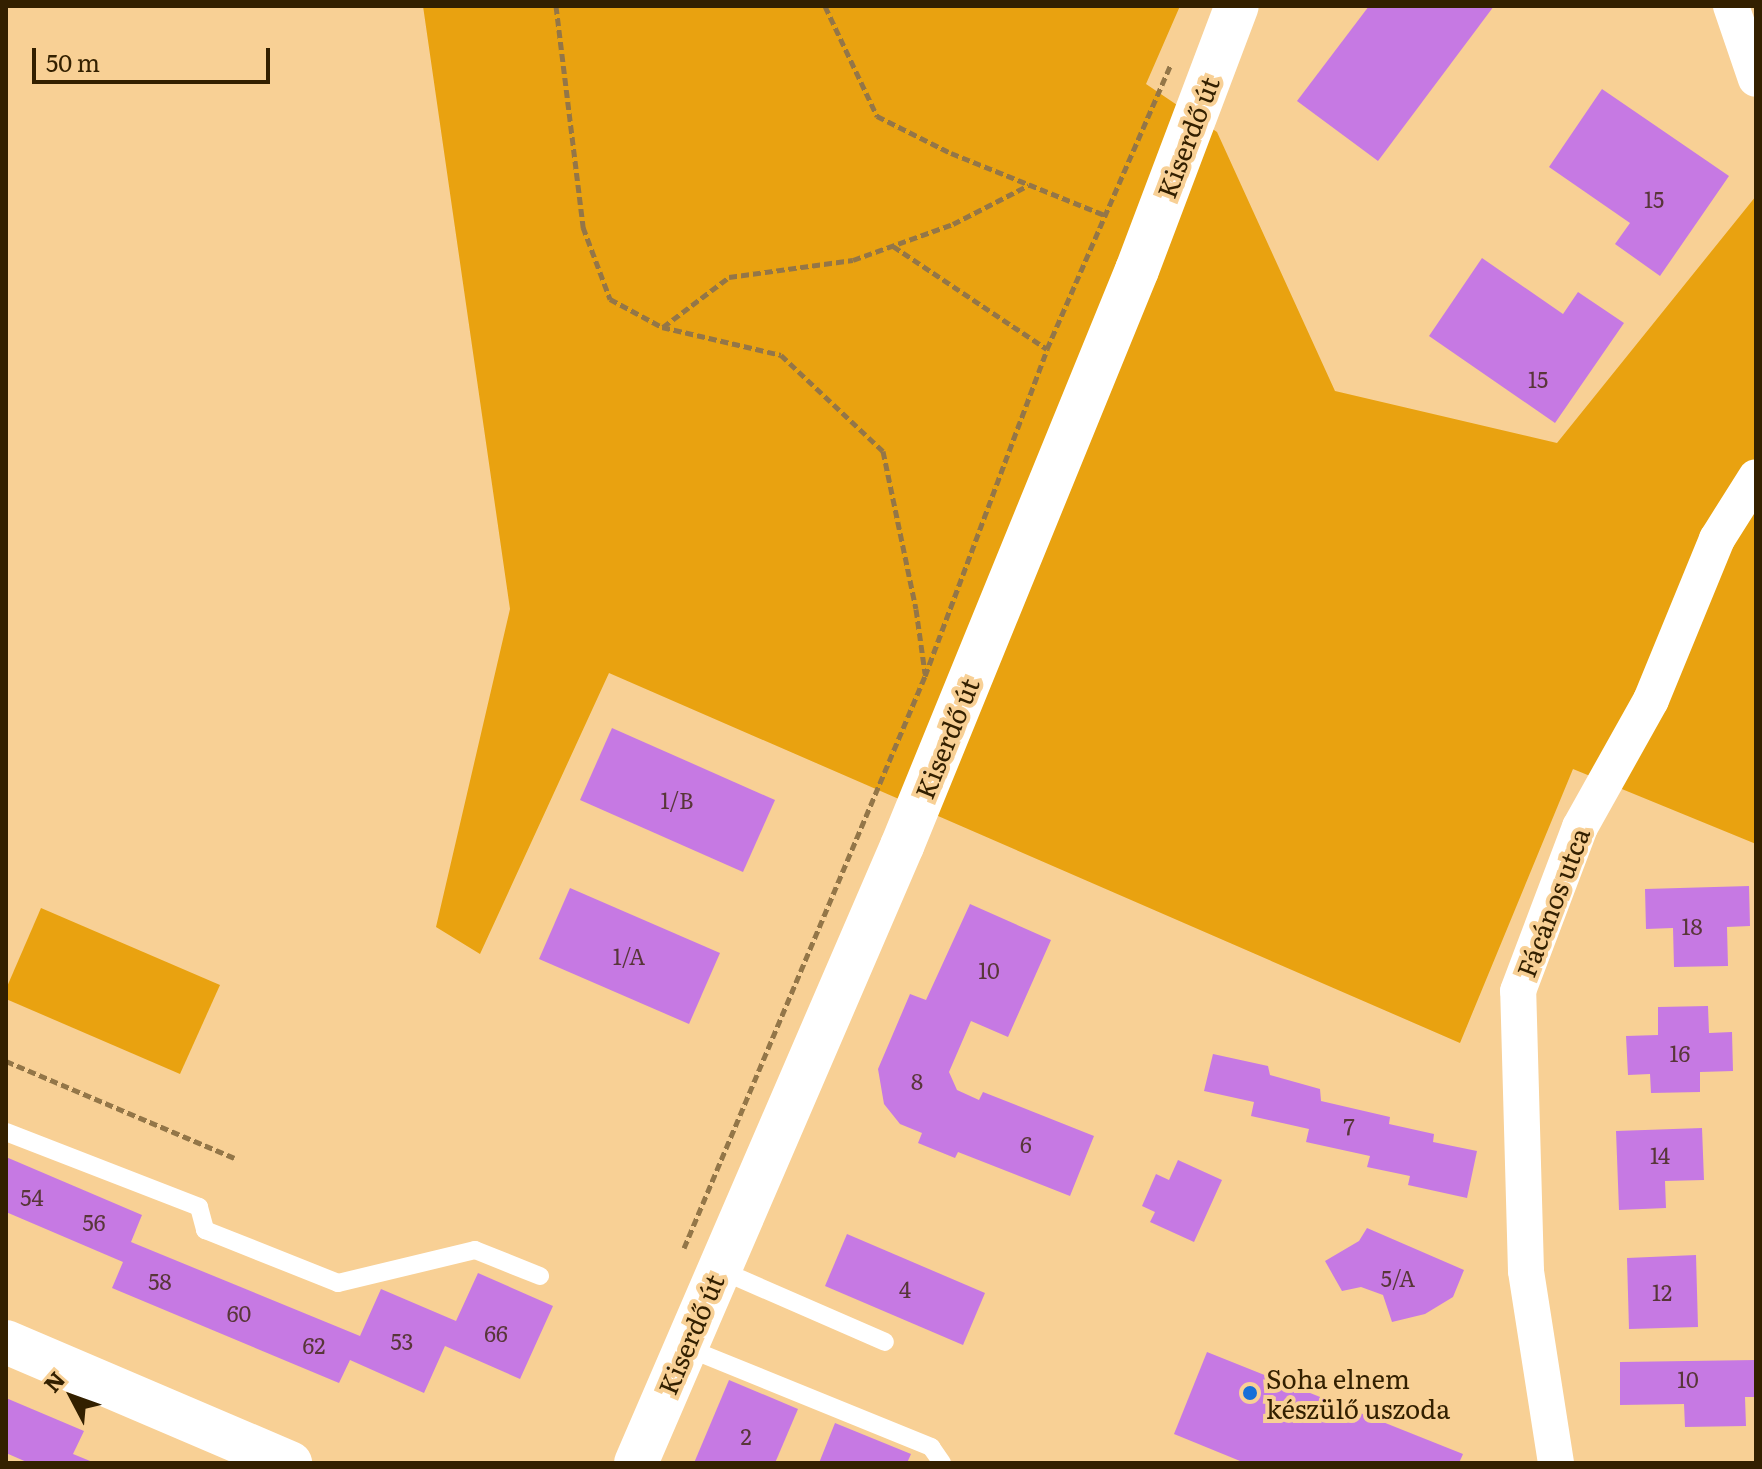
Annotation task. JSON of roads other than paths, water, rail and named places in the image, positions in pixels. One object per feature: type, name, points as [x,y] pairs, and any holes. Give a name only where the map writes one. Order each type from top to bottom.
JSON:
[{"type":"street","name":"Kiserdő út","points":[[636,1463],[685,1347],[699,1263],[902,846],[1137,270],[1237,6]]},
{"type":"street","points":[[1731,6],[1756,79]]},
{"type":"street","name":"Fácános utca","points":[[1556,1463],[1526,1271],[1518,991],[1580,827],[1651,700],[1717,539],[1756,477]]},
{"type":"street","points":[[6,1342],[290,1463]]},
{"type":"lane","points":[[6,1132],[199,1207],[205,1230],[338,1283],[475,1250],[540,1276]]},
{"type":"lane","points":[[699,1263],[885,1342]]},
{"type":"lane","points":[[685,1347],[931,1447],[942,1463]]},
{"type":"place","name":"Soha elnem készülő uszoda","points":[[1250,1393]]}]
